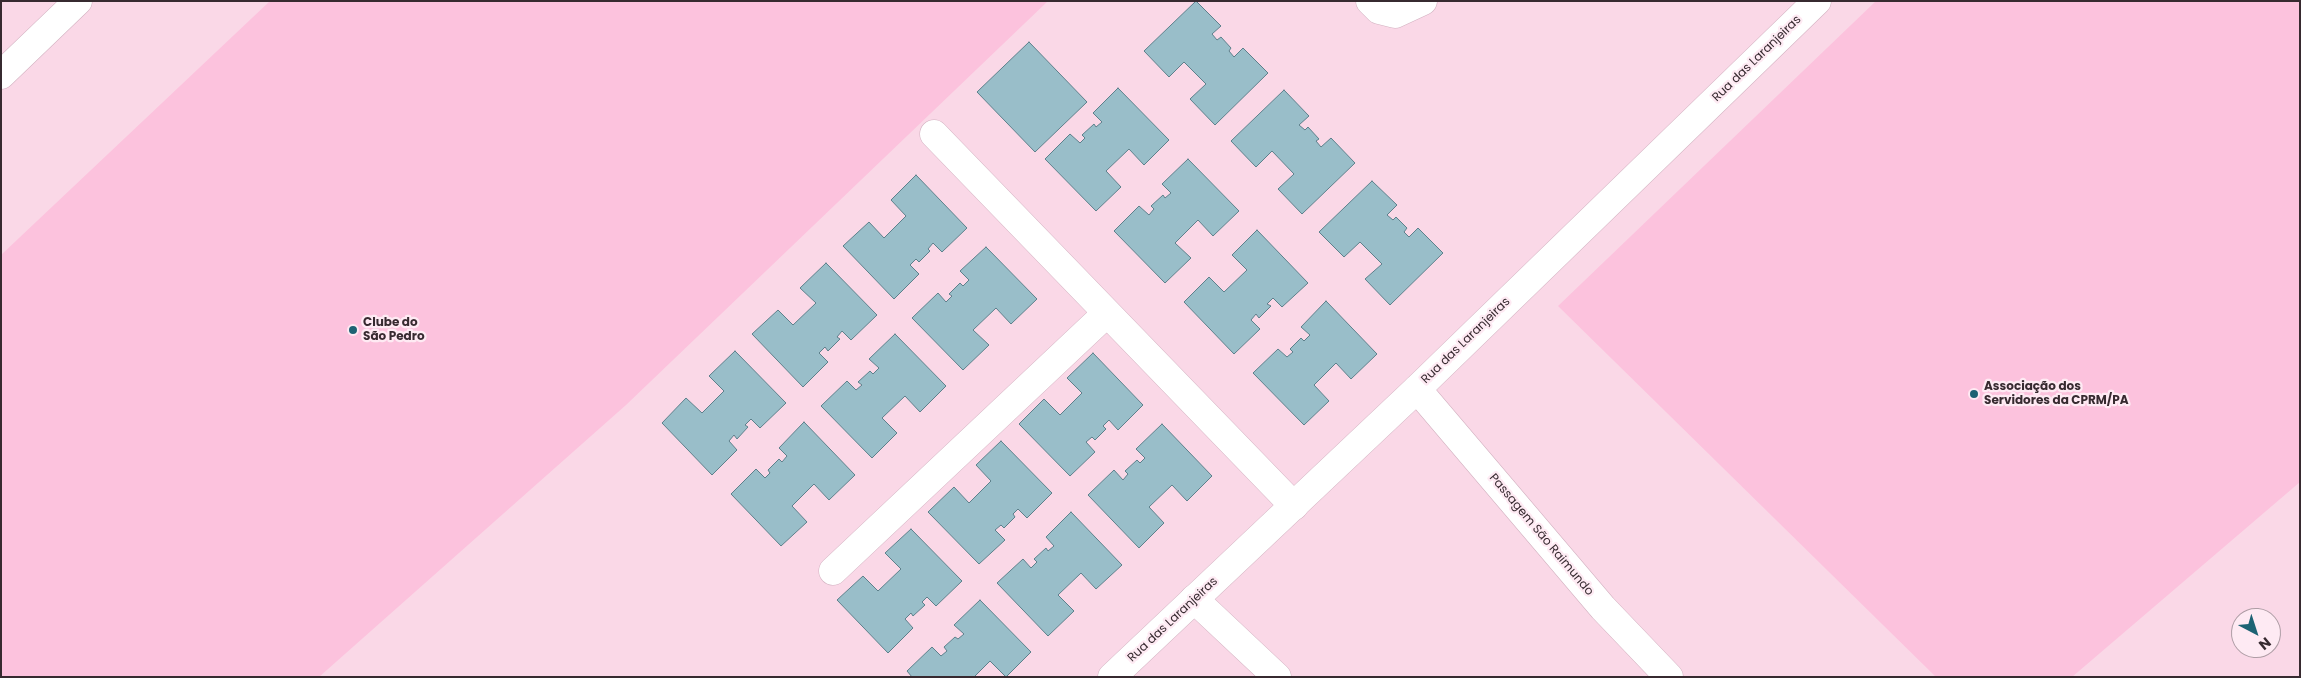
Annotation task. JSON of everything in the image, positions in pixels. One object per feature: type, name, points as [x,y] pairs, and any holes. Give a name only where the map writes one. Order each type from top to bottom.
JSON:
[{"type":"street","points":[[1,75],[78,1]]},
{"type":"street","points":[[1370,1],[1379,10],[1395,14],[1423,1]]},
{"type":"street","name":"Rua das Laranjeiras","points":[[1112,677],[1417,389],[1817,1]]},
{"type":"street","points":[[934,134],[1294,506]]},
{"type":"street","points":[[833,571],[1108,313]]},
{"type":"street","name":"Passagem São Raimundo","points":[[1417,389],[1603,608],[1669,677]]},
{"type":"street","points":[[1194,599],[1277,677]]},
{"type":"shaded area","name":"Clube do São Pedro","points":[[270,1],[1048,1],[626,405],[319,677],[1,677],[1,255]]},
{"type":"shaded area","name":"Associação dos Servidores da CPRM/PA","points":[[1876,1],[2300,1],[2300,482],[2072,677],[1936,677],[1558,306]]},
{"type":"building","points":[[1196,1],[1221,26],[1212,34],[1217,40],[1221,37],[1231,48],[1229,51],[1234,57],[1243,48],[1268,73],[1215,125],[1190,99],[1206,84],[1184,62],[1169,77],[1144,51]]},
{"type":"building","points":[[1029,42],[1087,102],[1035,152],[977,92]]},
{"type":"building","points":[[1118,88],[1169,140],[1144,165],[1129,149],[1106,171],[1121,187],[1096,211],[1045,159],[1070,134],[1080,143],[1085,138],[1082,135],[1094,124],[1096,127],[1102,122],[1093,113]]},
{"type":"building","points":[[1284,90],[1309,116],[1299,125],[1305,130],[1308,127],[1319,139],[1316,141],[1321,147],[1331,138],[1355,163],[1302,214],[1278,189],[1294,174],[1272,151],[1256,167],[1231,141]]},
{"type":"building","points":[[1188,159],[1239,211],[1213,236],[1198,220],[1175,243],[1191,258],[1165,283],[1114,231],[1139,206],[1149,215],[1154,209],[1151,206],[1163,195],[1165,198],[1171,193],[1162,184]]},
{"type":"building","points":[[916,175],[967,228],[942,252],[933,243],[928,249],[930,251],[919,262],[916,259],[910,265],[919,274],[894,299],[843,246],[869,222],[884,238],[906,216],[891,200]]},
{"type":"building","points":[[1372,181],[1397,205],[1387,215],[1393,220],[1396,217],[1407,228],[1404,232],[1409,237],[1418,228],[1443,253],[1390,305],[1365,279],[1382,264],[1360,242],[1344,257],[1319,232]]},
{"type":"building","points":[[1257,230],[1308,283],[1282,307],[1273,298],[1267,304],[1271,306],[1259,318],[1256,314],[1251,320],[1260,329],[1234,354],[1184,302],[1209,277],[1224,292],[1247,270],[1232,255]]},
{"type":"building","points":[[986,247],[1037,299],[1011,324],[996,308],[973,330],[989,345],[963,370],[912,318],[938,293],[946,302],[952,296],[949,294],[960,283],[963,286],[969,280],[960,271]]},
{"type":"building","points":[[826,263],[877,315],[851,340],[842,331],[837,337],[840,339],[828,351],[825,347],[819,353],[828,362],[803,387],[752,334],[778,310],[793,325],[816,303],[800,288]]},
{"type":"building","points":[[1326,301],[1377,354],[1351,379],[1336,363],[1314,385],[1329,401],[1304,425],[1253,373],[1278,349],[1287,357],[1293,352],[1290,349],[1301,338],[1304,341],[1310,335],[1301,327]]},
{"type":"building","points":[[895,334],[946,386],[920,412],[905,396],[882,418],[897,433],[872,458],[821,406],[847,381],[856,390],[862,385],[858,382],[870,371],[873,374],[879,368],[869,359]]},
{"type":"building","points":[[735,351],[786,403],[760,428],[751,419],[745,425],[748,427],[737,439],[734,435],[729,441],[737,450],[712,475],[662,423],[686,398],[702,413],[724,391],[709,376]]},
{"type":"building","points":[[1093,353],[1143,405],[1118,430],[1109,420],[1103,426],[1106,429],[1095,440],[1092,437],[1086,442],[1095,452],[1070,476],[1019,424],[1044,399],[1060,415],[1082,393],[1067,378]]},
{"type":"building","points":[[804,422],[855,475],[829,500],[814,484],[792,506],[807,522],[781,546],[731,494],[756,469],[765,478],[770,473],[768,470],[779,459],[782,462],[787,456],[779,448]]},
{"type":"building","points":[[1162,424],[1212,476],[1187,501],[1172,485],[1149,507],[1164,523],[1139,548],[1088,495],[1114,470],[1123,480],[1128,474],[1125,471],[1137,460],[1140,463],[1145,458],[1136,449]]},
{"type":"building","points":[[1001,441],[1052,493],[1027,518],[1018,509],[1013,514],[1015,517],[1004,528],[1001,525],[995,530],[1005,540],[979,564],[928,512],[954,487],[969,503],[991,481],[976,465]]},
{"type":"building","points":[[1071,512],[1122,565],[1096,589],[1081,573],[1058,595],[1074,611],[1048,636],[997,583],[1023,559],[1031,568],[1037,562],[1034,559],[1046,548],[1048,551],[1054,546],[1046,537]]},
{"type":"building","points":[[911,529],[962,581],[936,606],[927,597],[922,602],[925,605],[913,616],[911,613],[905,619],[913,628],[888,653],[837,600],[863,576],[878,591],[901,569],[885,553]]},
{"type":"building","points":[[980,600],[1031,652],[1006,677],[990,661],[974,677],[912,677],[907,671],[932,647],[941,656],[947,651],[944,647],[955,637],[958,639],[964,634],[954,625]]},
{"type":"place","name":"Clube do São Pedro","points":[[353,330]]},
{"type":"place","name":"Associação dos Servidores da CPRM/PA","points":[[1974,394]]}]
